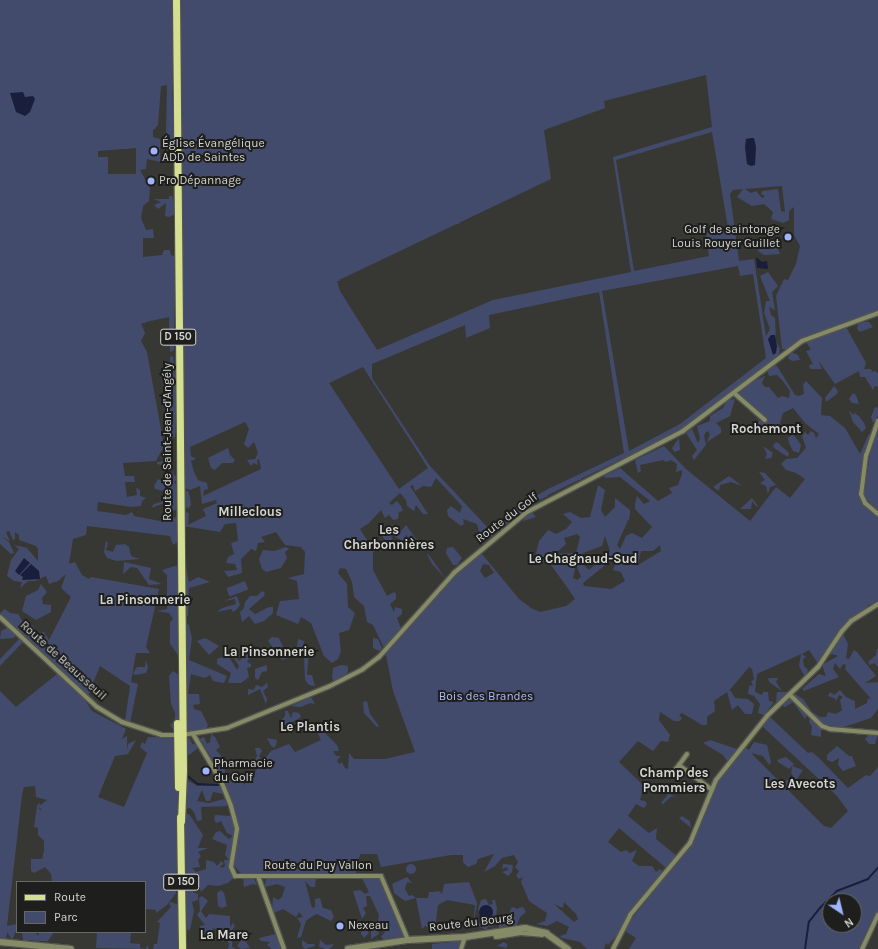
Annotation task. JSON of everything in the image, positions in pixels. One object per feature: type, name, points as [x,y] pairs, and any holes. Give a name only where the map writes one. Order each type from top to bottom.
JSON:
[{"type":"main road","name":"Route de Saint-Jean-d'Angély","points":[[176,0],[181,947]]},
{"type":"street","name":"Route du Golf","points":[[180,735],[227,728],[330,686],[363,669],[379,657],[454,573],[527,512],[683,431],[802,341],[878,313]]},
{"type":"street","points":[[734,393],[765,420]]},
{"type":"street","points":[[878,421],[866,455],[861,494],[865,503],[878,514]]},
{"type":"street","points":[[610,949],[614,947],[630,916],[690,843],[712,789],[767,716],[818,667],[851,621],[878,604]]},
{"type":"street","name":"Route de Beausseuil","points":[[0,617],[97,707],[122,722],[144,730],[162,735],[180,735]]},
{"type":"street","points":[[790,695],[822,726],[842,730],[878,733]]},
{"type":"street","points":[[193,734],[221,782],[234,818],[236,840],[231,867],[236,876],[258,876],[284,949]]},
{"type":"street","points":[[673,772],[687,754]]},
{"type":"street","points":[[679,765],[712,789]]},
{"type":"street","name":"Route du Puy Vallon","points":[[258,876],[381,876],[408,940]]},
{"type":"street","points":[[862,949],[878,915]]},
{"type":"street","name":"Route du Bourg","points":[[348,949],[408,940],[465,937],[526,928],[546,933],[568,949]]},
{"type":"street","points":[[461,949],[465,937]]},
{"type":"street","points":[[0,942],[71,949]]},
{"type":"green space","name":"Bois des Brandes","points":[[0,0],[174,0],[172,94],[173,108],[175,109],[175,151],[170,160],[161,162],[147,159],[146,169],[140,170],[150,188],[149,201],[143,206],[141,218],[146,230],[153,229],[154,238],[143,238],[143,257],[162,255],[164,250],[170,250],[171,255],[174,256],[174,350],[170,352],[169,317],[141,323],[145,333],[141,341],[147,352],[164,446],[156,461],[123,463],[125,476],[134,476],[135,482],[125,482],[127,497],[137,495],[136,488],[140,490],[140,496],[146,498],[142,501],[141,506],[131,507],[98,502],[97,511],[126,515],[132,512],[134,516],[160,521],[170,511],[165,503],[151,508],[154,504],[167,500],[169,492],[155,489],[154,486],[158,479],[167,484],[167,474],[172,472],[178,479],[174,482],[178,487],[177,509],[173,511],[172,518],[179,517],[183,511],[189,513],[188,525],[206,516],[203,509],[217,503],[216,500],[202,504],[200,486],[190,490],[182,487],[179,0],[878,0],[878,313],[845,325],[866,363],[864,369],[871,369],[872,372],[875,371],[878,373],[878,387],[875,386],[873,390],[865,377],[860,377],[859,371],[835,384],[818,360],[822,369],[810,369],[809,365],[813,364],[806,351],[811,350],[805,340],[790,349],[782,349],[776,296],[784,279],[788,280],[796,264],[800,246],[794,235],[794,207],[789,211],[789,220],[783,223],[771,219],[773,212],[764,204],[752,206],[737,197],[743,189],[733,190],[730,194],[739,261],[754,259],[766,336],[770,329],[764,313],[766,301],[770,301],[760,276],[768,272],[778,286],[772,292],[775,310],[769,307],[771,315],[775,318],[776,341],[780,349],[778,356],[677,432],[550,494],[525,509],[482,544],[477,524],[463,519],[464,524],[461,526],[448,516],[447,510],[451,506],[460,513],[462,506],[436,478],[431,487],[423,486],[415,491],[413,485],[410,486],[428,514],[423,514],[416,505],[414,511],[407,506],[406,500],[400,493],[389,503],[392,505],[397,501],[401,506],[403,511],[399,512],[398,519],[393,520],[389,515],[385,518],[381,510],[369,523],[360,529],[371,546],[380,545],[381,548],[373,552],[373,570],[387,596],[394,592],[396,594],[396,599],[390,604],[394,612],[395,607],[402,609],[402,614],[397,618],[402,631],[454,573],[482,554],[519,599],[531,608],[540,612],[566,606],[575,599],[548,561],[537,563],[534,561],[539,541],[548,530],[556,534],[566,529],[572,522],[563,514],[570,512],[581,518],[590,517],[598,485],[605,490],[601,510],[605,517],[615,507],[615,498],[630,510],[630,516],[617,545],[620,549],[626,536],[632,533],[642,538],[652,527],[635,509],[635,504],[637,496],[644,504],[650,501],[620,477],[605,478],[604,476],[620,468],[658,501],[672,493],[669,488],[678,485],[682,470],[676,472],[677,464],[671,460],[666,462],[663,460],[640,465],[641,471],[638,473],[635,460],[664,446],[686,469],[750,521],[776,487],[790,498],[805,479],[796,473],[786,470],[781,464],[786,459],[797,458],[806,448],[802,436],[805,432],[808,435],[811,431],[814,433],[816,438],[819,434],[805,423],[793,408],[783,413],[777,433],[770,432],[767,427],[750,434],[753,427],[764,416],[749,403],[740,401],[738,394],[747,384],[765,376],[762,383],[765,387],[769,387],[778,398],[782,396],[789,398],[790,391],[782,380],[777,375],[769,376],[767,370],[773,365],[777,366],[795,395],[799,396],[804,394],[803,385],[806,381],[822,398],[821,415],[830,416],[845,428],[860,454],[869,434],[871,436],[862,491],[864,503],[869,511],[878,517],[878,604],[868,605],[867,611],[851,621],[842,632],[848,644],[846,658],[849,659],[854,650],[876,676],[865,683],[878,682],[878,709],[871,718],[841,728],[821,730],[821,737],[811,735],[812,727],[809,722],[812,712],[820,717],[826,717],[828,712],[836,714],[842,710],[840,700],[843,697],[839,695],[835,703],[836,699],[828,696],[830,692],[834,695],[840,690],[846,697],[855,701],[855,709],[867,703],[868,698],[872,700],[845,669],[846,665],[843,664],[840,669],[835,663],[833,669],[839,677],[804,691],[802,689],[819,674],[826,676],[822,665],[838,656],[832,654],[825,657],[819,665],[809,650],[802,654],[806,657],[803,659],[804,666],[808,670],[805,677],[799,666],[801,654],[757,674],[755,692],[762,695],[763,692],[768,692],[769,701],[774,702],[764,715],[758,713],[760,704],[754,696],[748,694],[749,686],[753,685],[751,682],[754,679],[752,669],[749,667],[729,691],[731,691],[735,698],[748,699],[754,704],[752,714],[745,714],[738,705],[732,710],[727,692],[714,701],[715,711],[707,717],[707,725],[702,725],[682,713],[679,715],[682,718],[680,721],[674,721],[660,712],[659,720],[670,735],[668,742],[661,741],[653,751],[638,741],[619,762],[644,786],[640,800],[645,801],[647,804],[644,808],[636,804],[628,816],[649,833],[657,828],[656,839],[677,856],[666,868],[619,828],[608,842],[621,852],[626,850],[630,853],[637,850],[632,861],[639,866],[652,866],[656,872],[660,869],[663,872],[653,891],[637,911],[626,917],[619,933],[608,945],[606,943],[604,949],[587,949],[580,942],[562,938],[560,936],[566,934],[569,927],[557,921],[547,926],[536,924],[545,921],[547,913],[529,901],[521,882],[523,877],[519,879],[516,876],[519,871],[515,867],[518,862],[514,855],[502,858],[495,866],[484,872],[494,854],[478,859],[476,864],[468,867],[463,862],[463,855],[451,855],[381,867],[377,854],[360,854],[355,877],[316,877],[315,887],[311,887],[305,881],[312,908],[315,907],[315,899],[320,898],[323,908],[331,910],[334,917],[331,921],[317,914],[311,917],[306,921],[301,937],[297,938],[301,924],[297,918],[303,917],[299,912],[296,917],[283,909],[274,913],[272,910],[273,897],[278,900],[282,897],[285,887],[277,884],[265,887],[266,876],[253,876],[257,885],[253,884],[244,887],[243,876],[232,863],[232,879],[228,883],[218,886],[208,885],[201,892],[198,882],[193,882],[193,892],[198,894],[198,900],[192,902],[194,911],[190,930],[185,929],[183,910],[178,923],[181,938],[178,949],[153,949],[154,944],[157,944],[160,923],[157,922],[171,907],[169,903],[171,902],[179,905],[185,878],[177,861],[176,893],[167,905],[156,913],[156,910],[146,909],[146,881],[52,881],[51,874],[45,867],[34,873],[31,871],[31,859],[42,859],[44,851],[44,841],[38,835],[38,828],[34,827],[37,806],[40,802],[39,806],[47,800],[36,797],[35,786],[24,787],[22,795],[7,926],[16,924],[16,931],[12,940],[7,932],[6,940],[0,939],[0,691],[16,707],[57,674],[56,666],[20,633],[13,638],[0,639],[1,631],[9,627],[0,613],[5,609],[10,613],[18,614],[25,625],[33,626],[38,633],[44,632],[49,640],[71,597],[61,588],[66,574],[58,581],[49,584],[46,576],[35,581],[28,581],[20,588],[22,582],[14,581],[7,576],[11,560],[19,549],[14,545],[27,548],[38,561],[38,549],[36,546],[19,540],[19,535],[15,532],[15,539],[13,540],[9,531],[6,532],[10,541],[2,537],[9,542],[14,553],[11,554],[0,544]],"holes":[[[706,75],[712,127],[613,157],[631,272],[493,300],[377,350],[340,291],[337,281],[551,179],[544,130],[605,108],[604,101]],[[167,85],[166,130],[170,160],[160,160],[160,139],[153,137],[153,130],[158,125],[161,86]],[[712,132],[728,228],[706,233],[709,256],[634,271],[616,160]],[[136,148],[136,174],[108,174],[108,157],[98,157],[98,151]],[[782,186],[785,212],[781,211],[778,189],[762,191],[761,194],[765,196],[762,198],[756,191],[751,193],[745,189]],[[738,266],[740,276],[753,274],[766,358],[680,424],[629,451],[602,291]],[[599,292],[624,453],[548,489],[524,503],[490,530],[430,466],[372,378],[372,364],[465,325],[466,338],[490,328],[489,315]],[[363,367],[428,468],[399,489],[329,383]],[[245,422],[249,429],[244,444],[248,448],[254,442],[258,453],[255,459],[247,460],[251,466],[254,463],[258,465],[257,460],[259,459],[261,469],[203,496],[204,490],[208,489],[207,483],[198,480],[191,461],[196,459],[191,456],[190,447]],[[236,523],[238,541],[231,543],[234,554],[228,557],[226,563],[235,564],[237,570],[224,571],[228,577],[242,573],[241,559],[251,549],[256,551],[258,543],[265,542],[261,537],[276,532],[285,545],[301,547],[305,552],[304,574],[288,578],[297,581],[299,599],[280,601],[276,615],[298,624],[301,617],[311,623],[324,656],[332,663],[338,659],[341,651],[339,633],[349,630],[355,613],[348,607],[347,584],[338,573],[340,568],[346,569],[352,582],[354,597],[364,606],[367,622],[373,625],[385,650],[393,691],[415,752],[385,759],[354,759],[349,753],[348,769],[345,768],[342,762],[339,764],[337,760],[341,756],[336,756],[333,751],[339,751],[337,745],[322,730],[318,734],[321,740],[295,752],[289,744],[271,751],[263,761],[259,756],[262,751],[260,748],[255,748],[257,756],[255,760],[258,768],[244,785],[242,775],[239,776],[238,781],[230,781],[225,772],[223,758],[216,750],[220,747],[215,737],[211,734],[210,742],[207,744],[204,737],[200,739],[222,775],[237,815],[236,824],[230,816],[215,815],[214,820],[217,823],[221,821],[227,833],[233,836],[229,839],[220,831],[216,832],[212,839],[227,845],[225,855],[229,860],[224,860],[225,866],[222,868],[220,866],[224,864],[221,861],[217,866],[214,862],[206,860],[206,869],[196,872],[192,868],[200,867],[198,860],[201,856],[198,852],[208,848],[198,848],[203,835],[189,814],[179,814],[177,802],[181,792],[180,753],[189,755],[198,748],[198,745],[192,744],[190,738],[176,741],[172,738],[148,737],[145,744],[142,742],[140,747],[147,753],[124,807],[98,797],[115,756],[128,754],[136,740],[128,744],[127,750],[127,736],[122,739],[126,729],[92,711],[83,697],[85,693],[88,696],[100,666],[130,686],[125,721],[130,723],[138,684],[131,682],[136,653],[150,653],[146,647],[159,589],[91,577],[89,579],[82,575],[75,562],[69,564],[73,539],[86,535],[87,526],[170,536],[173,545],[179,541],[183,526],[220,532],[225,524]],[[577,534],[580,537],[576,553],[555,554],[566,544],[564,538]],[[605,536],[610,551],[589,570],[584,565],[583,553],[602,546]],[[660,545],[661,551],[638,565],[641,551],[653,551]],[[614,558],[617,560],[613,570],[621,572],[625,581],[611,589],[584,586],[583,583]],[[483,564],[489,565],[494,573],[485,578],[480,571]],[[576,564],[581,577],[577,580],[573,578]],[[564,902],[576,914],[578,919],[574,922],[554,904],[563,908]]]},
{"type":"green space","points":[[169,196],[172,196],[176,210],[175,214],[169,217],[165,216],[166,203],[158,209],[154,205],[161,202],[154,199],[169,199]]},
{"type":"green space","points":[[771,239],[775,240],[780,254],[764,255],[758,251],[759,244],[766,244]]},
{"type":"green space","points":[[869,322],[873,327],[860,332],[857,329],[858,324]]},
{"type":"green space","points":[[791,352],[798,355],[800,360],[792,361],[788,358]]},
{"type":"green space","points":[[173,356],[177,398],[175,437],[172,438],[169,398],[171,395],[170,357]]},
{"type":"green space","points":[[834,386],[838,391],[837,394],[826,402],[825,398]]},
{"type":"green space","points":[[853,393],[856,395],[859,404],[852,403],[849,399]]},
{"type":"green space","points":[[735,399],[730,416],[716,423],[721,428],[721,433],[707,442],[710,434],[707,431],[704,435],[706,445],[694,460],[692,456],[697,450],[686,433],[692,429],[698,443],[700,439],[697,426],[710,421],[710,416],[723,408],[727,400]]},
{"type":"green space","points":[[875,407],[878,408],[878,416],[873,423],[871,417]]},
{"type":"green space","points":[[849,410],[853,415],[854,413],[859,416],[864,423],[866,428],[862,432],[853,422]]},
{"type":"green space","points":[[878,426],[878,510],[867,500],[864,494],[871,447]]},
{"type":"green space","points":[[793,434],[801,445],[799,453],[793,451],[789,443],[788,438]]},
{"type":"green space","points":[[679,438],[680,450],[674,452],[672,448]]},
{"type":"green space","points":[[777,442],[789,453],[788,457],[774,448],[773,445]]},
{"type":"green space","points":[[763,446],[773,453],[771,458],[765,459],[767,454]]},
{"type":"green space","points":[[228,448],[230,455],[235,460],[233,463],[222,463],[215,470],[211,468],[208,458]]},
{"type":"green space","points":[[171,461],[170,467],[157,464],[157,462]]},
{"type":"green space","points":[[759,472],[765,473],[776,485],[770,487],[768,494],[766,486],[760,483],[765,480]]},
{"type":"green space","points":[[729,476],[742,486],[731,482],[720,485],[719,491],[713,487]]},
{"type":"green space","points":[[184,491],[188,491],[190,497],[191,505],[189,508],[181,507]]},
{"type":"green space","points":[[752,498],[758,506],[757,507],[752,501],[751,509],[740,509]]},
{"type":"green space","points":[[532,512],[536,517],[523,521],[526,514]]},
{"type":"green space","points":[[388,525],[393,525],[394,532],[396,526],[401,531],[406,525],[419,543],[412,547],[406,534],[404,543],[391,533],[392,542],[384,539],[381,533]]},
{"type":"green space","points":[[106,541],[108,543],[106,550],[113,552],[116,545],[125,544],[129,547],[131,556],[140,559],[117,561],[107,558],[104,552]]},
{"type":"green space","points":[[286,547],[289,549],[285,552],[287,558],[281,568],[266,572],[262,569],[259,559],[263,550],[274,551]]},
{"type":"green space","points":[[453,547],[462,558],[457,565],[453,565],[446,553],[447,548]]},
{"type":"green space","points":[[427,554],[429,555],[445,578],[432,564]]},
{"type":"green space","points":[[124,562],[151,568],[149,579],[162,584],[149,585],[137,568],[131,567],[123,574]]},
{"type":"green space","points":[[175,566],[186,568],[189,582],[198,577],[210,582],[189,588],[188,616],[177,618],[189,625],[192,638],[189,660],[227,676],[224,683],[213,681],[210,675],[205,678],[191,674],[188,694],[199,694],[200,704],[193,705],[194,709],[201,711],[208,725],[206,730],[175,732],[170,725],[175,721],[175,713],[171,704],[169,676],[173,671],[179,675],[183,662],[170,644],[170,622],[173,619],[169,613],[157,611],[167,609],[167,575],[162,570]]},
{"type":"green space","points":[[245,581],[248,589],[230,597],[226,588]]},
{"type":"green space","points":[[41,584],[47,592],[42,598],[43,604],[51,605],[51,612],[36,620],[22,611],[26,596],[38,590]]},
{"type":"green space","points":[[262,591],[265,593],[264,596],[249,609],[255,614],[269,607],[273,607],[273,613],[264,621],[255,624],[249,616],[242,622],[240,612],[244,608],[245,602],[250,596],[257,596]]},
{"type":"green space","points":[[237,596],[240,605],[236,610],[233,612],[231,609],[217,612],[222,608],[236,604],[235,599],[224,601]]},
{"type":"green space","points":[[272,637],[279,638],[286,653],[295,652],[297,655],[282,660],[268,641]]},
{"type":"green space","points":[[20,638],[24,641],[0,666],[0,659]]},
{"type":"green space","points":[[205,638],[219,646],[209,655],[197,641]]},
{"type":"green space","points":[[373,638],[378,639],[382,648],[379,651],[373,648]]},
{"type":"green space","points":[[298,639],[304,641],[303,650],[309,650],[307,675],[312,675],[315,686],[309,685],[305,680],[304,656],[297,647]]},
{"type":"green space","points":[[877,649],[878,667],[874,663],[870,665],[868,662],[876,655]]},
{"type":"green space","points":[[248,653],[250,658],[247,662],[251,664],[251,667],[247,668],[249,677],[241,683],[228,683],[231,673],[217,664],[217,659],[228,655],[237,670],[239,666],[234,658],[236,657],[239,661]]},
{"type":"green space","points":[[146,660],[148,668],[146,673],[135,675],[133,673],[137,667],[145,667]]},
{"type":"green space","points":[[267,665],[267,671],[262,672],[258,680],[255,678],[255,669]]},
{"type":"green space","points":[[341,665],[348,666],[348,671],[346,675],[334,681],[332,678],[333,668]]},
{"type":"green space","points":[[768,678],[778,678],[776,682],[782,691],[769,682]]},
{"type":"green space","points":[[267,683],[268,687],[263,691],[267,699],[266,704],[260,689],[248,695],[248,689],[254,690],[256,685],[262,687]]},
{"type":"green space","points":[[777,692],[792,692],[803,699],[810,709],[805,719],[793,702],[785,707],[776,701]]},
{"type":"green space","points":[[311,697],[315,704],[310,703],[301,707],[291,706]]},
{"type":"green space","points":[[367,701],[370,714],[379,726],[377,727],[364,713],[363,702]]},
{"type":"green space","points":[[285,711],[288,711],[291,718],[293,712],[299,713],[301,717],[286,726],[281,721],[285,716]]},
{"type":"green space","points":[[769,716],[808,753],[812,752],[818,757],[848,788],[866,775],[870,776],[878,767],[878,919],[875,918],[860,949],[629,949],[636,938],[625,931],[628,924],[690,845],[704,818],[716,784],[745,747],[749,750],[754,742],[767,745],[771,762],[769,765],[763,756],[751,753],[782,784],[791,777],[792,766],[803,770],[789,791],[824,826],[831,828],[848,811],[837,796],[762,726]]},
{"type":"green space","points":[[869,734],[878,735],[875,744],[869,744],[865,739]]},
{"type":"green space","points":[[267,738],[277,740],[274,748],[271,746]]},
{"type":"green space","points":[[710,740],[737,749],[735,754],[727,761],[723,755],[703,743]]},
{"type":"green space","points":[[837,746],[849,756],[852,756],[856,766],[843,771],[838,765],[839,758],[832,762],[827,760],[827,755]]},
{"type":"green space","points":[[786,757],[794,764],[789,769],[777,760]]},
{"type":"green space","points":[[189,781],[197,786],[221,786],[223,794],[213,792],[210,801],[206,801],[202,790],[197,801],[209,803],[224,799],[229,806],[201,807],[202,820],[197,821],[194,812],[190,808],[185,809],[185,784]]},
{"type":"green space","points":[[669,793],[678,799],[672,796],[663,804],[661,803]]},
{"type":"green space","points":[[682,816],[690,821],[691,828],[679,818]]},
{"type":"green space","points":[[409,864],[413,864],[415,865],[415,873],[409,874],[406,871],[406,867]]},
{"type":"green space","points":[[503,864],[513,865],[512,872],[508,876],[502,872],[508,870],[507,867],[502,869]]},
{"type":"green space","points":[[407,877],[412,883],[407,882],[405,889],[409,896],[412,895],[416,898],[405,901],[394,893],[392,884]]},
{"type":"green space","points":[[362,878],[381,878],[404,936],[401,938],[389,938],[386,941],[381,937],[385,932],[378,922],[379,915],[370,896],[366,896],[367,906],[363,908],[366,913],[362,919],[353,891],[360,890],[365,894],[369,892]]},
{"type":"green space","points":[[469,882],[477,903],[473,928],[475,905],[447,900],[438,905],[435,929],[425,926],[422,929],[416,898],[428,898],[429,892],[439,891],[442,894],[444,884]]},
{"type":"green space","points":[[221,890],[224,893],[227,906],[222,908],[218,906],[217,893]]},
{"type":"green space","points":[[202,896],[208,901],[201,911],[206,918],[209,914],[230,916],[230,927],[233,923],[235,926],[232,930],[232,947],[236,949],[228,949],[229,944],[222,930],[218,931],[214,928],[203,940],[200,926],[205,925],[197,915],[200,911],[199,898]]},
{"type":"green space","points":[[486,899],[489,905],[493,904],[492,900],[495,900],[497,908],[496,916],[491,921],[493,927],[488,926],[486,930],[478,926],[481,920],[478,909],[481,900]]},
{"type":"green space","points":[[514,907],[516,909],[523,907],[526,912],[520,917],[517,925],[499,928],[499,923],[507,921],[511,908]]},
{"type":"green space","points":[[369,921],[370,926],[365,928],[369,933],[364,938],[361,934],[362,927]]},
{"type":"green space","points":[[376,926],[379,934],[371,939],[371,927]]},
{"type":"green space","points":[[22,933],[36,933],[38,936],[39,933],[53,933],[48,941],[23,940]]},
{"type":"green space","points":[[97,933],[131,933],[130,943],[140,944],[140,948],[146,949],[96,948]]},
{"type":"green space","points":[[276,934],[281,949],[272,949],[267,945],[270,942],[261,941],[259,938]]},
{"type":"green space","points":[[241,940],[245,940],[250,948],[241,949],[237,946]]},
{"type":"green space","points":[[302,940],[308,944],[314,944],[315,946],[305,949],[302,946]]},
{"type":"green space","points":[[320,940],[326,945],[334,944],[330,949],[319,947]]},
{"type":"green space","points":[[461,941],[460,949],[432,949],[432,944]]},
{"type":"green space","points":[[504,942],[507,944],[507,948],[497,946],[491,949]]},
{"type":"shaded area","points":[[23,92],[25,97],[33,96],[35,99],[30,112],[25,116],[16,112],[10,93]]},
{"type":"shaded area","points":[[754,138],[756,147],[755,165],[751,166],[747,164],[745,147],[746,139]]},
{"type":"shaded area","points":[[756,257],[762,262],[767,261],[768,269],[757,268]]},
{"type":"shaded area","points":[[771,335],[775,335],[777,346],[776,353],[773,355],[768,339]]},
{"type":"shaded area","points":[[24,558],[30,563],[19,575],[15,571]]},
{"type":"shaded area","points":[[31,564],[39,571],[40,579],[22,580],[23,577],[20,575]]},
{"type":"shaded area","points":[[486,905],[491,907],[493,912],[491,917],[486,919],[481,917],[479,912],[481,907]]},
{"type":"waterway","points":[[188,776],[198,784],[219,785]]},
{"type":"waterway","points":[[805,949],[809,922],[820,908],[837,891],[868,879],[878,868]]},
{"type":"place","name":"Église Évangélique ADD de Saintes","points":[[154,151]]},
{"type":"place","name":"Pro Dépannage","points":[[151,181]]},
{"type":"place","name":"Golf de saintonge Louis Rouyer Guillet","points":[[788,237]]},
{"type":"place","name":"Pharmacie du Golf","points":[[206,771]]},
{"type":"place","name":"Nexeau","points":[[340,926]]},
{"type":"district","name":"Rochemont","points":[[766,429]]},
{"type":"district","name":"Milleclous","points":[[250,512]]},
{"type":"district","name":"Les Charbonnières","points":[[389,538]]},
{"type":"district","name":"Le Chagnaud-Sud","points":[[583,559]]},
{"type":"district","name":"La Pinsonnerie","points":[[145,600]]},
{"type":"district","name":"La Pinsonnerie","points":[[269,652]]},
{"type":"district","name":"Le Plantis","points":[[310,727]]},
{"type":"district","name":"Champ des Pommiers","points":[[674,782]]},
{"type":"district","name":"Les Avecots","points":[[800,784]]},
{"type":"district","name":"La Mare","points":[[224,935]]}]
